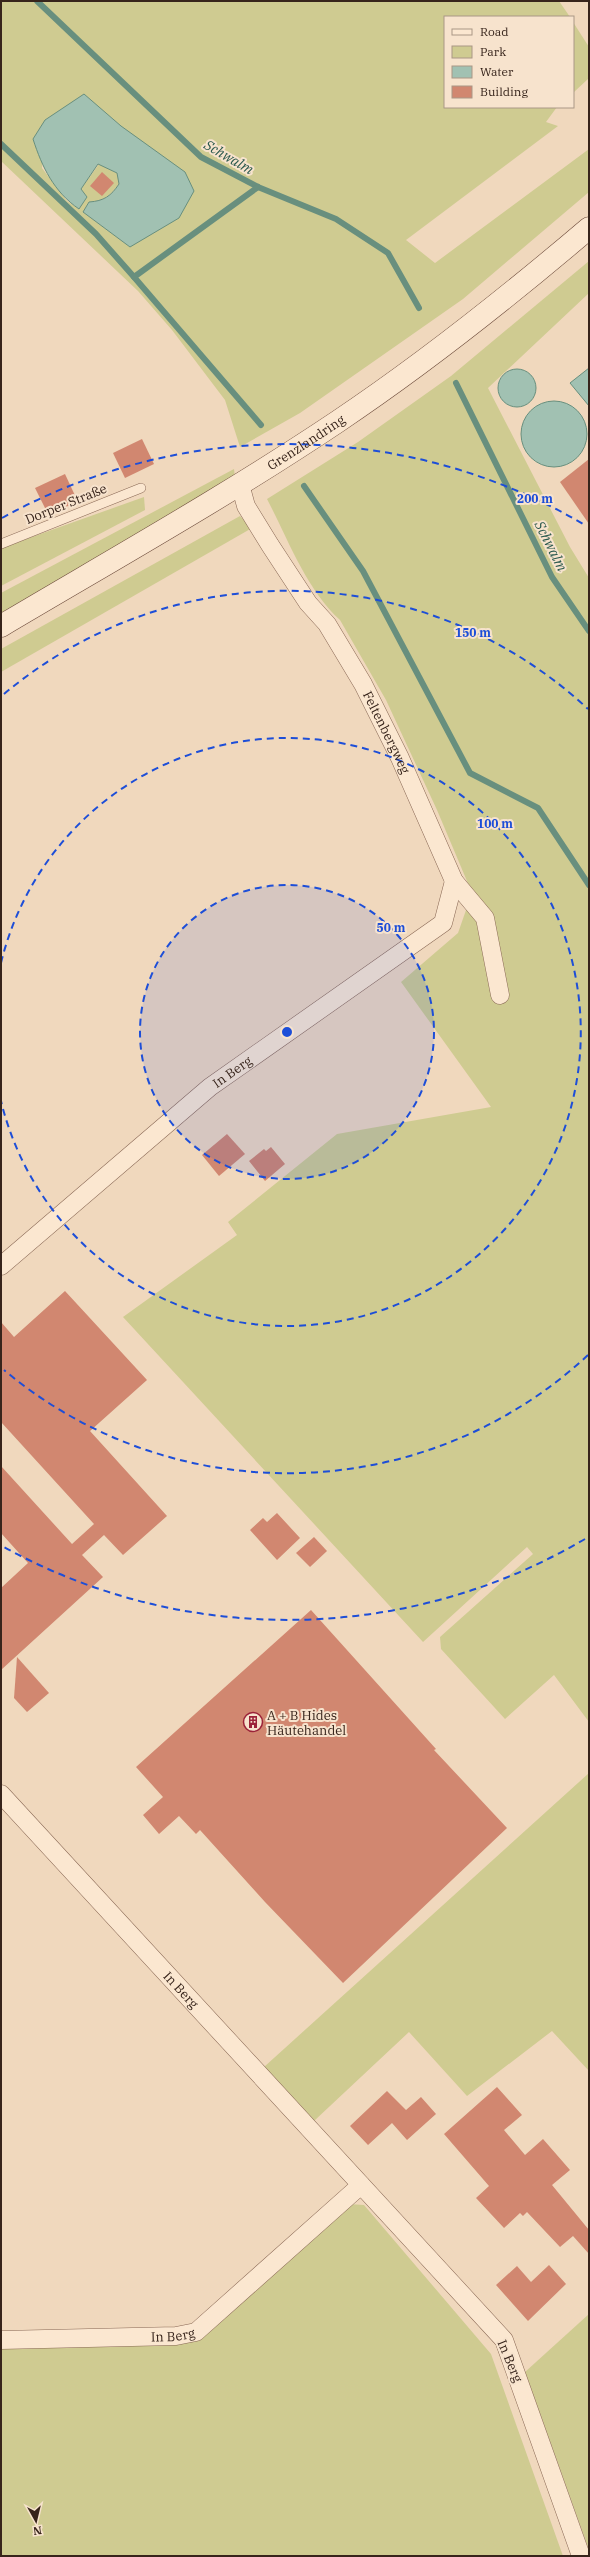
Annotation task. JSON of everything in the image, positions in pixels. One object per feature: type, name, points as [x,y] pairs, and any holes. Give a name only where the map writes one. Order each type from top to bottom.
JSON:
[{"type":"main road","name":"Grenzlandring","points":[[1,626],[240,484],[338,422],[412,369],[514,292],[589,228]]},
{"type":"street","name":"Feltenbergweg","points":[[240,484],[246,506],[266,539],[308,603],[327,624],[363,684],[400,758],[454,881],[485,918],[500,995]]},
{"type":"street","name":"In Berg","points":[[1,1266],[210,1087],[443,923],[454,881]]},
{"type":"street","name":"In Berg","points":[[1,1794],[504,2340],[581,2556]]},
{"type":"street","name":"In Berg","points":[[1,2340],[176,2336],[196,2332],[361,2185]]},
{"type":"lane","name":"Dorper Straße","points":[[1,544],[141,488]]},
{"type":"green space","points":[[1,1],[559,1],[569,16],[444,16],[444,108],[556,108],[546,122],[558,126],[406,240],[435,263],[589,149],[589,192],[463,299],[300,413],[240,447],[225,400],[172,330],[138,291],[1,161]],"holes":[[[84,95],[121,126],[130,247],[83,212],[89,202],[103,199],[110,195],[119,184],[117,173],[99,164],[81,189],[87,197],[79,209],[67,201],[42,168],[45,120]]]},
{"type":"green space","points":[[574,24],[589,47],[589,78],[574,92]]},
{"type":"green space","points":[[589,261],[589,293],[488,388],[570,547],[589,578],[589,1722],[554,1675],[505,1719],[441,1649],[440,1637],[533,1554],[527,1547],[423,1642],[123,1317],[237,1235],[228,1222],[337,1134],[491,1107],[401,982],[458,933],[472,893],[437,810],[386,700],[340,620],[328,608],[307,579],[267,499],[358,442],[451,376]]},
{"type":"green space","points":[[234,469],[235,477],[1,613],[1,593]]},
{"type":"green space","points":[[144,497],[145,510],[1,586],[1,548]]},
{"type":"green space","points":[[240,516],[252,528],[1,672],[1,649]]},
{"type":"green space","points":[[589,1773],[589,2071],[552,2031],[467,2096],[409,2032],[314,2121],[264,2067]]},
{"type":"green space","points":[[348,2204],[364,2205],[491,2354],[563,2556],[1,2556],[1,2345],[177,2341]]},
{"type":"green space","points":[[589,2314],[589,2550],[525,2372]]},
{"type":"water","points":[[84,94],[121,126],[185,172],[194,191],[179,218],[130,247],[83,212],[89,202],[103,199],[113,192],[119,184],[117,173],[98,164],[81,189],[87,197],[79,209],[63,195],[50,178],[40,159],[33,139],[45,120]]},
{"type":"water","points":[[589,368],[589,406],[570,383]]},
{"type":"water","points":[[517,369],[527,372],[533,378],[536,388],[533,398],[527,404],[517,407],[507,404],[501,398],[498,388],[501,378],[507,372]]},
{"type":"water","points":[[548,401],[560,401],[567,403],[578,410],[585,421],[587,434],[585,447],[578,458],[567,465],[560,467],[548,467],[541,465],[530,458],[523,447],[521,440],[521,428],[523,421],[530,410],[541,403]]},
{"type":"building","points":[[102,172],[114,183],[102,196],[90,186]]},
{"type":"building","points":[[142,439],[154,464],[125,478],[113,453]]},
{"type":"building","points":[[589,459],[589,524],[560,482]]},
{"type":"building","points":[[65,474],[78,502],[48,514],[35,488]]},
{"type":"building","points":[[227,1134],[245,1154],[219,1176],[202,1155]]},
{"type":"building","points":[[271,1147],[285,1164],[265,1181],[249,1161],[264,1149],[266,1151]]},
{"type":"building","points":[[65,1291],[147,1380],[90,1431],[167,1516],[123,1555],[104,1535],[82,1555],[103,1577],[1,1670],[1,1588],[28,1563],[1,1533],[1,1466],[72,1544],[94,1524],[1,1422],[1,1322],[14,1337]]},
{"type":"building","points":[[277,1513],[300,1538],[277,1560],[250,1530],[263,1518],[267,1522]]},
{"type":"building","points":[[314,1537],[327,1551],[310,1567],[296,1553]]},
{"type":"building","points":[[311,1610],[436,1749],[434,1750],[507,1828],[343,1983],[265,1902],[200,1830],[196,1834],[179,1816],[159,1834],[143,1815],[163,1797],[136,1767]]},
{"type":"building","points":[[17,1657],[49,1693],[27,1712],[14,1698]]},
{"type":"building","points":[[497,2087],[522,2115],[504,2130],[525,2155],[543,2139],[570,2170],[552,2185],[589,2230],[589,2254],[573,2236],[560,2247],[527,2212],[523,2216],[520,2213],[504,2228],[476,2198],[489,2186],[444,2134]]},
{"type":"building","points":[[387,2091],[406,2110],[421,2097],[436,2114],[407,2140],[392,2123],[368,2145],[350,2126]]},
{"type":"building","points":[[549,2265],[566,2284],[528,2321],[496,2285],[517,2266],[531,2282]]},
{"type":"waterway","name":"Schwalm","points":[[37,1],[201,157],[258,187],[336,219],[388,253],[419,308]]},
{"type":"waterway","points":[[1,144],[96,234],[134,277]]},
{"type":"waterway","points":[[258,187],[134,277],[261,425]]},
{"type":"waterway","name":"Schwalm","points":[[456,383],[552,577],[589,631]]},
{"type":"waterway","points":[[304,486],[363,571],[470,773],[538,808],[589,885]]},
{"type":"place","name":"A + B Hides Häutehandel","points":[[253,1722]]}]
